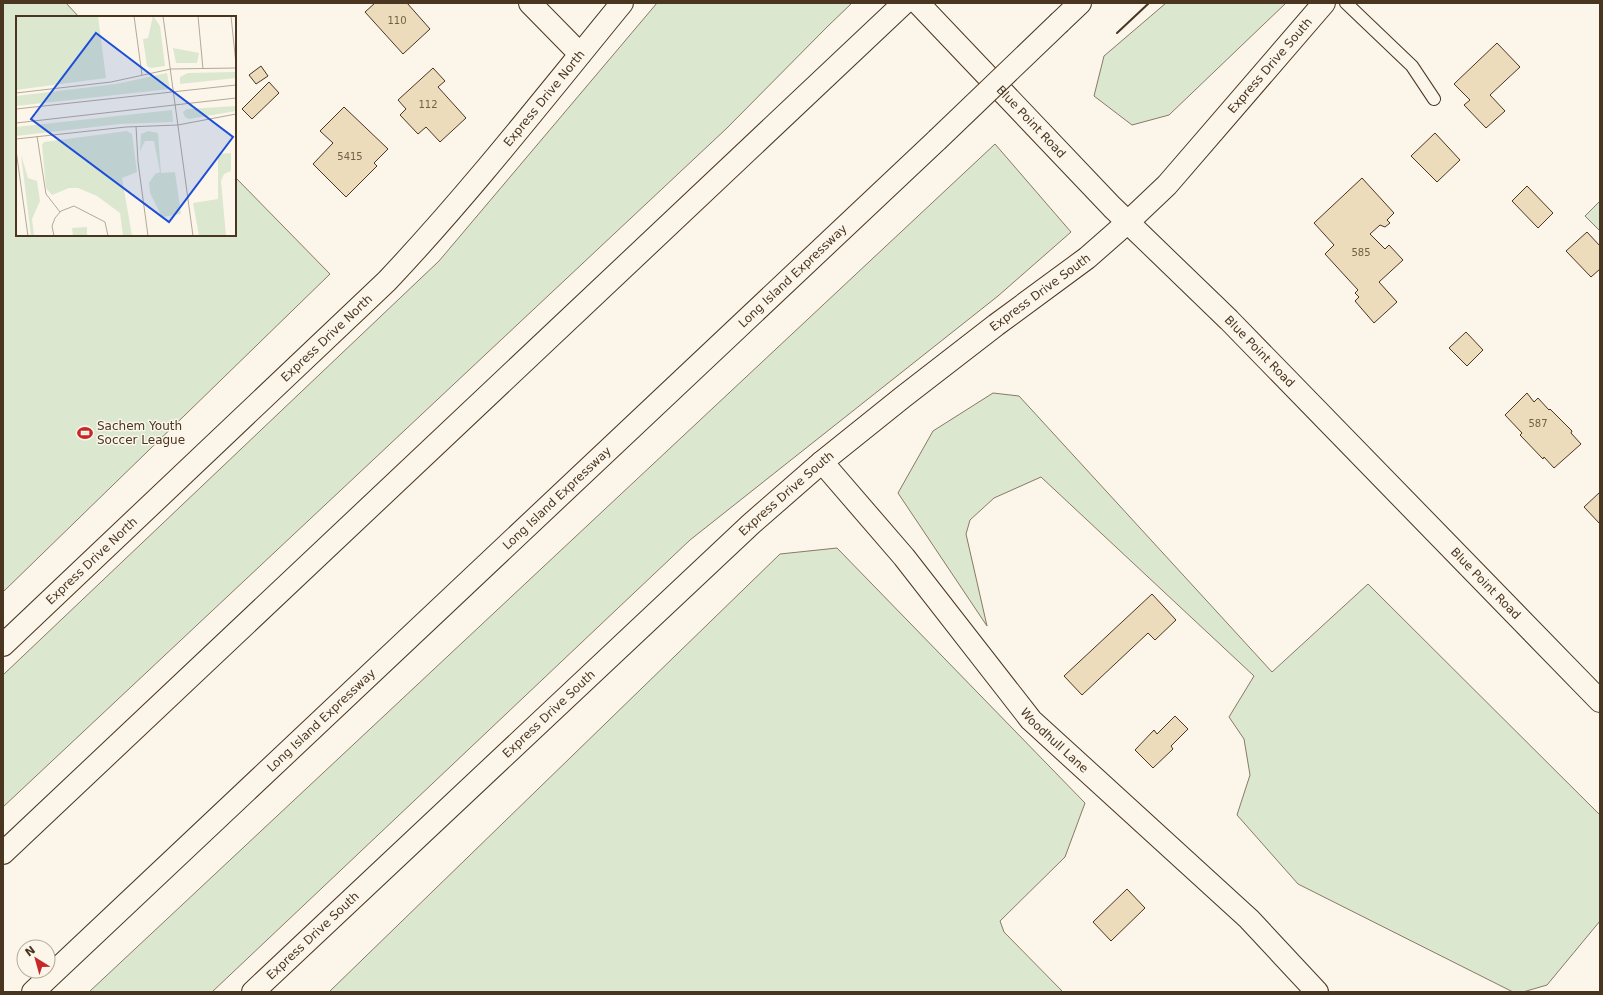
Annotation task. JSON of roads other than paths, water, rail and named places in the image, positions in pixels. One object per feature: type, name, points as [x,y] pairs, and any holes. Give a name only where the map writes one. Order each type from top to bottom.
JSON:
[{"type":"main road","points":[[530,3],[580,54]]},
{"type":"main road","name":"Express Drive North","points":[[3,645],[387,281],[422,244],[622,3]]},
{"type":"main road","points":[[3,853],[904,3]]},
{"type":"main road","name":"Blue Point Road","points":[[918,3],[1128,222],[1229,320],[1600,701]]},
{"type":"main road","name":"Long Island Expressway","points":[[33,992],[937,140],[1080,3]]},
{"type":"main road","name":"Express Drive South","points":[[253,992],[680,589],[751,524],[822,462],[903,397],[996,325],[1087,258],[1128,222],[1167,185],[1324,3]]},
{"type":"main road","name":"Woodhull Lane","points":[[822,462],[904,557],[1031,720],[1249,919],[1317,992]]},
{"type":"lane","points":[[1346,3],[1412,66],[1434,99]]},
{"type":"place","name":"Sachem Youth Soccer League","points":[[85,433]]}]
